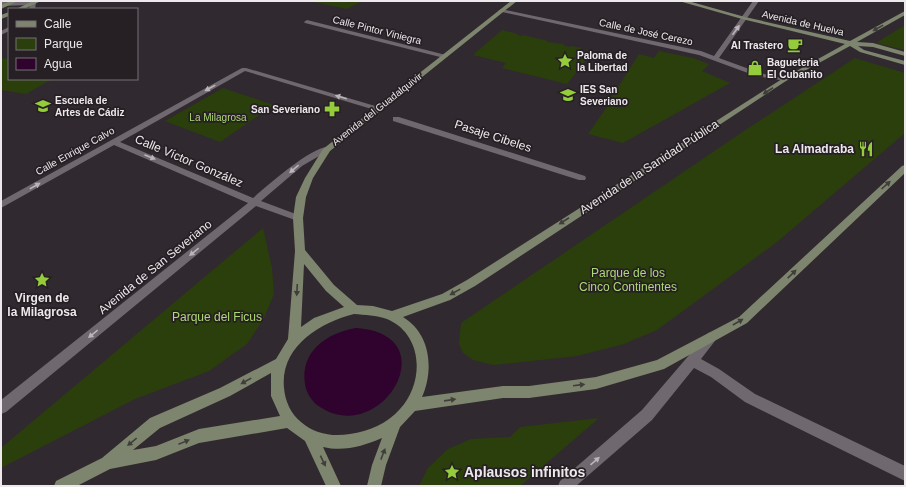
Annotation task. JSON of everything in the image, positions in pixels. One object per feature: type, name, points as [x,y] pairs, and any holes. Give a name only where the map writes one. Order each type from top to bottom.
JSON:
[{"type":"main road","name":"Avenida del Guadalquivir","points":[[294,339],[300,251],[298,218],[301,197],[309,178],[327,149],[514,1]]},
{"type":"main road","name":"Avenida de Huelva","points":[[682,1],[744,18],[850,43]]},
{"type":"main road","points":[[1,7],[13,2]]},
{"type":"main road","points":[[22,8],[34,4]]},
{"type":"main road","name":"Avenida de la Sanidad Pública","points":[[392,316],[446,297],[471,283],[784,80],[905,13]]},
{"type":"main road","points":[[850,43],[873,45],[905,54]]},
{"type":"main road","points":[[850,43],[862,51],[905,63]]},
{"type":"main road","points":[[412,405],[503,392],[529,392],[596,383],[660,364],[743,320],[905,168]]},
{"type":"main road","points":[[300,251],[330,288],[354,309]]},
{"type":"main road","points":[[354,309],[375,310],[392,316],[404,323],[414,333],[422,348],[425,365],[422,383],[412,405],[395,423],[380,432],[362,439],[334,442],[310,436],[298,430],[279,404],[276,386],[281,362],[294,339],[309,326],[330,315],[354,309]]},
{"type":"main road","points":[[61,486],[107,463],[155,423],[225,392],[281,362]]},
{"type":"main road","points":[[107,463],[156,453],[199,436],[290,421]]},
{"type":"main road","points":[[374,486],[379,465],[395,423]]},
{"type":"main road","points":[[310,436],[334,486]]},
{"type":"street","points":[[715,58],[756,1]]},
{"type":"street","points":[[1,3],[13,2],[34,4]]},
{"type":"street","name":"Calle de José Cerezo","points":[[501,11],[701,53],[758,75],[784,80]]},
{"type":"street","name":"Calle Pintor Viniegra","points":[[307,22],[444,56]]},
{"type":"street","name":"Calle Enrique Calvo","points":[[1,206],[244,69],[378,108]]},
{"type":"street","name":"Pasaje Cibeles","points":[[396,119],[582,178]]},
{"type":"street","name":"Calle Víctor González","points":[[114,142],[254,202],[298,218]]},
{"type":"street","name":"Avenida de San Severiano","points":[[1,408],[213,237],[299,164],[327,149]]},
{"type":"street","points":[[565,486],[647,416],[712,336]]},
{"type":"street","points":[[692,361],[715,373],[750,398],[905,474]]},
{"type":"green space","points":[[362,1],[347,9],[314,2]]},
{"type":"green space","points":[[905,25],[905,50],[876,43]]},
{"type":"green space","points":[[502,30],[518,34],[517,35],[548,41],[547,42],[564,44],[564,46],[581,48],[580,50],[593,51],[567,84],[502,68],[506,63],[473,55]]},
{"type":"green space","points":[[659,51],[693,58],[709,64],[702,71],[730,83],[623,143],[588,134],[609,104],[625,108],[629,102],[612,97],[639,54],[654,58]]},
{"type":"green space","points":[[1,58],[8,59],[8,80],[50,80],[26,94],[1,90]]},
{"type":"green space","name":"Parque de los Cinco Continentes","points":[[855,58],[905,73],[905,133],[777,242],[657,330],[624,344],[577,356],[494,365],[473,360],[463,353],[459,344],[461,323],[741,133]]},
{"type":"green space","name":"La Milagrosa","points":[[223,88],[274,105],[220,142],[165,121]]},
{"type":"green space","name":"Parque del Ficus","points":[[263,228],[272,268],[274,294],[264,318],[247,344],[209,371],[135,399],[1,468],[1,448]]},
{"type":"green space","points":[[599,418],[520,486],[419,486],[428,468],[448,449],[471,439],[510,437],[520,427]]},
{"type":"water","points":[[356,328],[384,335],[398,349],[402,367],[395,386],[382,402],[363,413],[341,415],[317,405],[313,401],[305,384],[305,372],[311,353],[326,339],[345,330]]},
{"type":"place","name":"Al Trastero","points":[[795,45]]},
{"type":"place","name":"Paloma de la Libertad","points":[[565,61]]},
{"type":"place","name":"Bagueteria El Cubanito","points":[[755,68]]},
{"type":"place","name":"IES San Severiano","points":[[568,95]]},
{"type":"place","name":"Escuela de Artes de Cádiz","points":[[43,106]]},
{"type":"place","name":"San Severiano","points":[[332,109]]},
{"type":"place","name":"La Almadraba","points":[[866,149]]},
{"type":"place","name":"Virgen de la Milagrosa","points":[[42,280]]},
{"type":"place","name":"Aplausos infinitos","points":[[452,472]]}]
